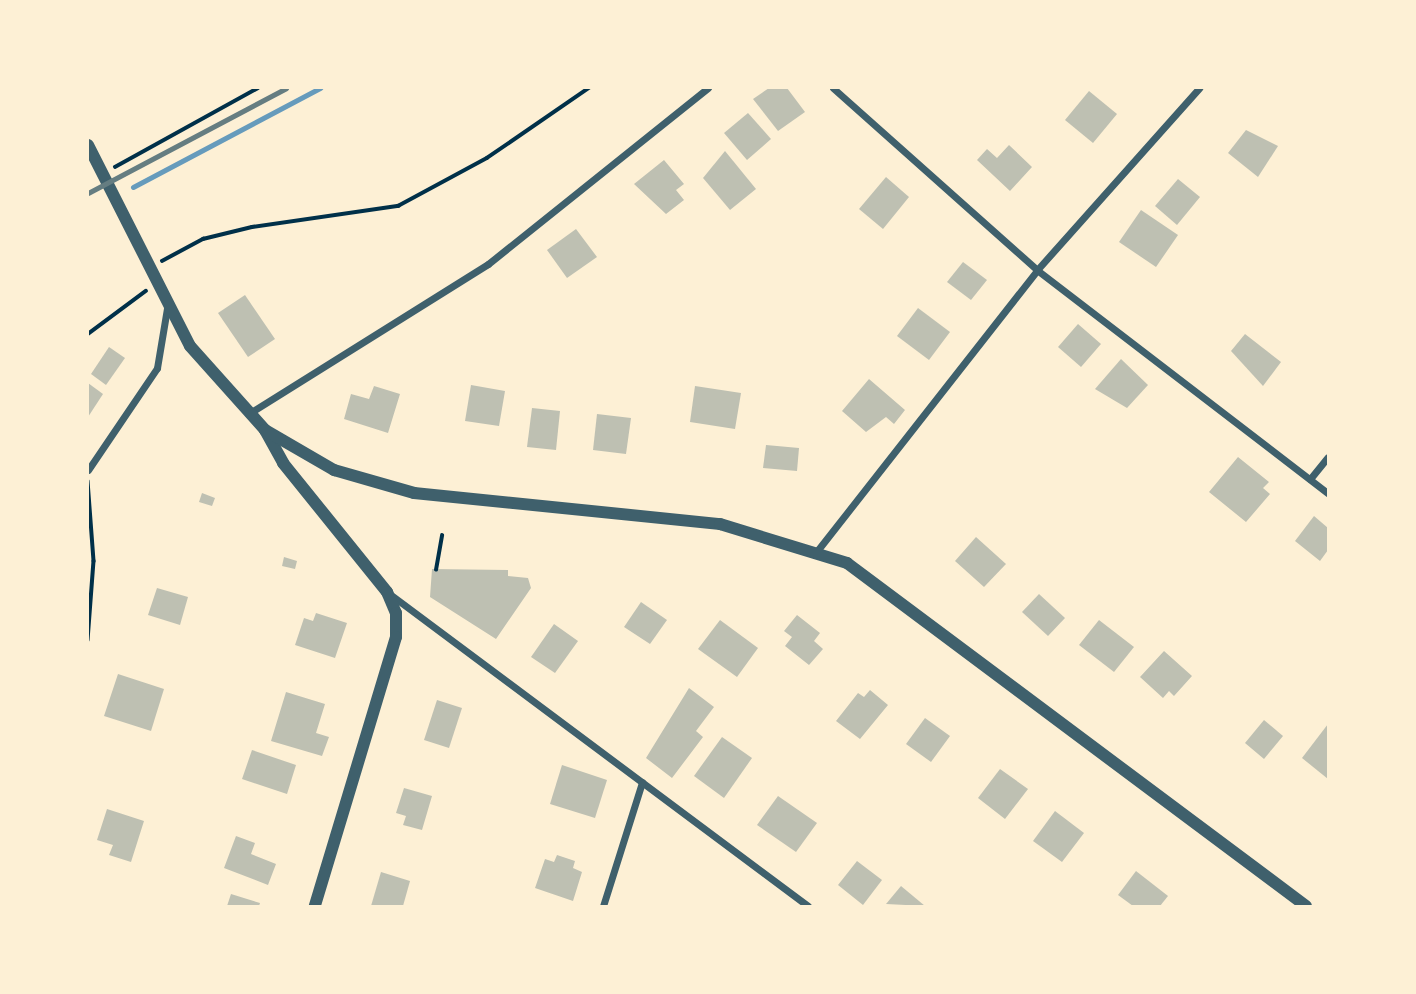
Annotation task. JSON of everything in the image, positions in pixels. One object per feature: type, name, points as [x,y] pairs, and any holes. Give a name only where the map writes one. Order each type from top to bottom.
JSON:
[{"type":"street","points":[[248,414],[488,264],[708,88]]},
{"type":"street","points":[[833,88],[1037,270],[1328,493]]},
{"type":"street","points":[[817,551],[1037,270],[1199,88]]},
{"type":"street","points":[[88,145],[167,308],[248,414],[265,430],[334,470],[414,493],[633,511],[720,524],[817,551],[898,597],[1306,906]]},
{"type":"street","points":[[88,470],[158,368],[167,308]]},
{"type":"street","points":[[265,430],[283,463],[387,592],[808,906]]},
{"type":"street","points":[[1310,479],[1328,457]]},
{"type":"street","points":[[315,906],[396,637],[387,592]]},
{"type":"street","points":[[603,906],[642,782]]},
{"type":"path","points":[[110,169],[258,88]]},
{"type":"path","points":[[148,268],[203,239],[398,206],[487,158],[589,88]]},
{"type":"path","points":[[88,334],[154,281]]},
{"type":"path","points":[[88,481],[94,561],[88,640]]},
{"type":"path","points":[[436,570],[442,536]]},
{"type":"building","points":[[769,88],[787,88],[805,112],[778,131],[753,99]]},
{"type":"building","points":[[1089,91],[1117,114],[1093,143],[1065,120]]},
{"type":"building","points":[[748,113],[771,139],[747,160],[724,133]]},
{"type":"building","points":[[1246,130],[1278,146],[1258,177],[1228,153]]},
{"type":"building","points":[[1009,145],[1032,167],[1010,191],[977,160],[987,149],[997,158]]},
{"type":"building","points":[[725,151],[756,189],[730,210],[703,178]]},
{"type":"building","points":[[664,160],[684,184],[676,190],[684,200],[666,214],[634,184]]},
{"type":"building","points":[[886,177],[909,197],[883,229],[859,209]]},
{"type":"building","points":[[1178,179],[1200,197],[1177,225],[1155,206]]},
{"type":"building","points":[[1141,210],[1178,235],[1156,267],[1119,242]]},
{"type":"building","points":[[576,229],[597,257],[567,278],[547,250]]},
{"type":"building","points":[[963,262],[987,280],[971,300],[947,282]]},
{"type":"building","points":[[245,295],[275,339],[248,357],[218,313]]},
{"type":"building","points":[[918,308],[950,332],[929,360],[897,336]]},
{"type":"building","points":[[1078,324],[1101,344],[1081,367],[1058,347]]},
{"type":"building","points":[[1245,334],[1281,362],[1263,386],[1231,351]]},
{"type":"building","points":[[109,347],[125,358],[106,385],[91,374]]},
{"type":"building","points":[[1121,359],[1148,385],[1127,408],[1095,389]]},
{"type":"building","points":[[869,379],[905,410],[894,424],[886,417],[866,432],[842,411]]},
{"type":"building","points":[[88,383],[103,394],[88,417]]},
{"type":"building","points":[[471,385],[505,391],[499,426],[465,421]]},
{"type":"building","points":[[374,386],[400,394],[388,433],[344,419],[351,394],[369,399]]},
{"type":"building","points":[[695,386],[741,393],[735,429],[690,422]]},
{"type":"building","points":[[532,408],[560,411],[556,450],[527,447]]},
{"type":"building","points":[[597,414],[631,418],[626,454],[593,450]]},
{"type":"building","points":[[766,445],[799,448],[797,471],[763,468]]},
{"type":"building","points":[[1238,457],[1269,482],[1263,488],[1270,494],[1246,522],[1209,492]]},
{"type":"building","points":[[202,493],[215,498],[212,506],[199,502]]},
{"type":"building","points":[[1314,516],[1328,528],[1328,550],[1320,561],[1295,541]]},
{"type":"building","points":[[976,537],[1006,564],[984,587],[955,561]]},
{"type":"building","points":[[284,557],[297,561],[295,569],[282,566]]},
{"type":"building","points":[[432,569],[508,570],[508,576],[528,578],[531,588],[496,639],[430,597]]},
{"type":"building","points":[[157,588],[188,597],[180,625],[148,615]]},
{"type":"building","points":[[1039,594],[1065,618],[1048,636],[1022,612]]},
{"type":"building","points":[[641,602],[667,620],[650,644],[624,627]]},
{"type":"building","points":[[316,613],[347,623],[335,658],[295,645],[304,618],[313,621]]},
{"type":"building","points":[[797,615],[820,633],[814,641],[823,649],[809,665],[785,646],[792,637],[784,631]]},
{"type":"building","points":[[720,620],[758,648],[737,677],[698,649]]},
{"type":"building","points":[[1099,620],[1134,647],[1114,672],[1079,645]]},
{"type":"building","points":[[554,624],[578,641],[555,673],[531,657]]},
{"type":"building","points":[[1164,651],[1192,676],[1174,696],[1169,691],[1163,698],[1140,677]]},
{"type":"building","points":[[118,674],[164,689],[151,731],[104,716]]},
{"type":"building","points":[[689,688],[714,707],[696,731],[703,737],[672,778],[646,758]]},
{"type":"building","points":[[870,690],[888,705],[860,739],[836,721],[858,693],[864,697]]},
{"type":"building","points":[[286,692],[325,704],[316,733],[329,737],[322,756],[271,741]]},
{"type":"building","points":[[437,700],[462,708],[449,748],[424,740]]},
{"type":"building","points":[[925,718],[950,736],[931,762],[906,744]]},
{"type":"building","points":[[1264,720],[1283,736],[1264,759],[1245,743]]},
{"type":"building","points":[[1328,724],[1328,779],[1302,758]]},
{"type":"building","points":[[722,737],[752,758],[724,798],[694,776]]},
{"type":"building","points":[[252,750],[296,765],[287,794],[242,779]]},
{"type":"building","points":[[562,765],[607,780],[595,818],[550,804]]},
{"type":"building","points":[[1000,769],[1028,789],[1005,819],[978,798]]},
{"type":"building","points":[[404,788],[432,796],[422,830],[403,825],[406,816],[396,813]]},
{"type":"building","points":[[778,796],[817,823],[796,852],[757,825]]},
{"type":"building","points":[[107,809],[144,821],[131,862],[109,855],[113,845],[97,840]]},
{"type":"building","points":[[1055,811],[1084,833],[1062,862],[1033,841]]},
{"type":"building","points":[[236,836],[255,843],[251,854],[276,864],[268,885],[224,868]]},
{"type":"building","points":[[557,855],[575,861],[573,868],[582,872],[573,901],[535,888],[545,859],[554,862]]},
{"type":"building","points":[[857,861],[882,880],[863,905],[838,885]]},
{"type":"building","points":[[1136,871],[1168,896],[1160,906],[1133,906],[1118,895]]},
{"type":"building","points":[[381,872],[410,881],[403,906],[371,906]]},
{"type":"building","points":[[901,886],[925,906],[886,904]]},
{"type":"building","points":[[231,894],[260,903],[259,906],[227,906]]},
{"type":"waterway","points":[[133,187],[320,88]]},
{"type":"railway","points":[[88,193],[286,88]]}]
